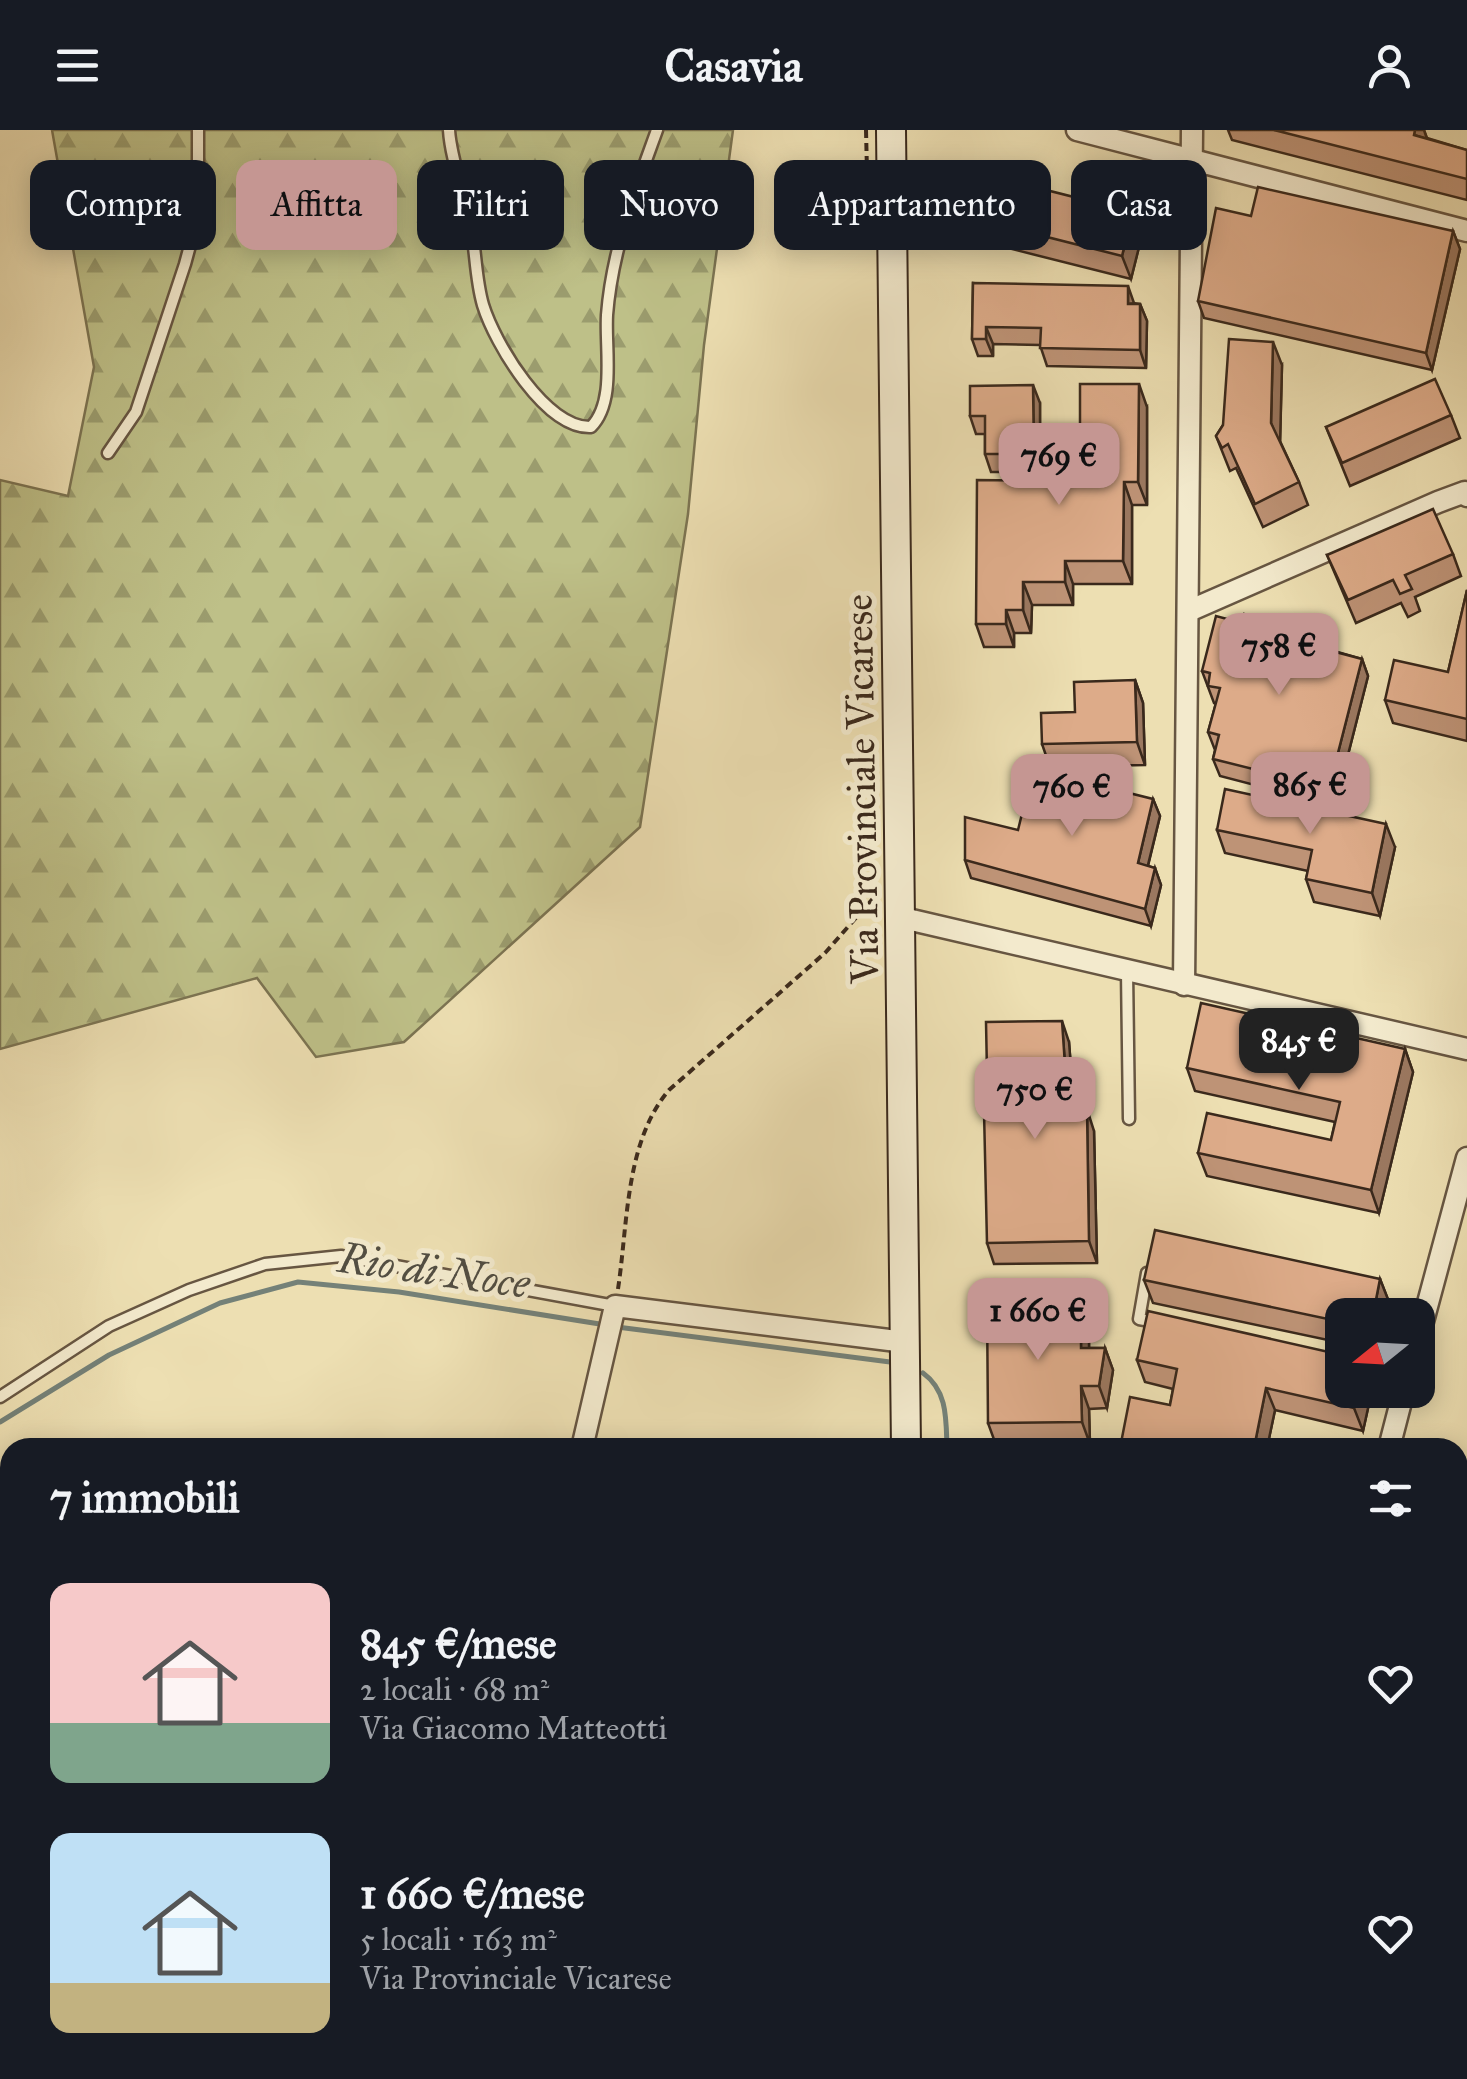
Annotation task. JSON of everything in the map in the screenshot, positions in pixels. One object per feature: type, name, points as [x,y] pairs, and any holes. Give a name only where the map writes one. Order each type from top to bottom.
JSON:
[{"type":"main road","name":"Via Provinciale Vicarese","points":[[890,130],[906,1438]]},
{"type":"street","points":[[1077,130],[1192,160],[1192,130]]},
{"type":"street","points":[[1207,164],[1467,231]]},
{"type":"street","points":[[1184,985],[1192,250]]},
{"type":"street","points":[[1190,610],[1438,502],[1465,492],[1467,496]]},
{"type":"street","points":[[902,918],[1467,1048]]},
{"type":"street","points":[[1429,1298],[1467,1158]]},
{"type":"street","points":[[584,1438],[613,1318],[905,1342]]},
{"type":"street","points":[[1392,1438],[1399,1408]]},
{"type":"lane","points":[[108,453],[136,412],[190,248],[198,216],[198,130]]},
{"type":"lane","points":[[449,130],[470,221],[482,304],[496,340],[552,411],[579,428],[591,427],[602,410],[607,313],[621,228],[658,130]]},
{"type":"lane","points":[[1128,971],[1129,1119]]},
{"type":"lane","points":[[0,1397],[109,1326],[189,1290],[266,1264],[341,1256],[613,1318]]},
{"type":"lane","points":[[1149,1265],[1139,1318],[1176,1326]]},
{"type":"path","points":[[866,130],[867,160]]},
{"type":"path","points":[[613,1318],[640,1138],[650,1112],[669,1090],[825,953],[876,897],[878,887]]},
{"type":"green space","points":[[52,130],[733,130],[729,160],[584,160],[584,250],[717,250],[688,514],[640,827],[404,1042],[316,1057],[257,978],[0,1049],[0,480],[68,496],[94,367],[73,250],[216,250],[216,160],[57,160]]},
{"type":"building","points":[[1274,130],[1415,130],[1414,135],[1467,150],[1467,179]]},
{"type":"building","points":[[1258,187],[1453,231],[1426,353],[1198,301],[1216,208],[1251,216]]},
{"type":"building","points":[[1051,191],[1071,196],[1071,243],[1051,238]]},
{"type":"building","points":[[1098,250],[1124,250],[1122,256]]},
{"type":"building","points":[[973,283],[1128,286],[1128,304],[1140,304],[1140,350],[1040,348],[1041,328],[986,327],[986,339],[972,339]]},
{"type":"building","points":[[1229,339],[1273,342],[1271,423],[1299,482],[1255,504],[1228,444],[1222,448],[1216,436],[1223,425]]},
{"type":"building","points":[[1435,379],[1451,415],[1342,463],[1326,427]]},
{"type":"building","points":[[1080,384],[1139,384],[1138,482],[1124,482],[1123,561],[1065,561],[1065,582],[1023,582],[1023,610],[1006,610],[1006,624],[976,624],[977,480],[1080,481]]},
{"type":"building","points":[[1033,385],[1034,454],[985,454],[985,416],[970,416],[970,386]]},
{"type":"building","points":[[1433,509],[1453,554],[1405,575],[1412,589],[1400,594],[1393,580],[1348,600],[1327,555]]},
{"type":"building","points":[[1467,590],[1467,719],[1385,700],[1394,660],[1448,672]]},
{"type":"building","points":[[1244,614],[1321,633],[1317,647],[1362,659],[1329,788],[1213,759],[1219,735],[1208,732],[1220,688],[1208,686],[1210,673],[1202,671],[1216,616],[1242,623]]},
{"type":"building","points":[[1135,680],[1137,742],[1042,744],[1041,713],[1075,712],[1074,682]]},
{"type":"building","points":[[1033,769],[1153,799],[1138,863],[1155,868],[1145,909],[965,860],[965,817],[1018,830]]},
{"type":"building","points":[[1225,789],[1386,824],[1372,893],[1306,879],[1312,850],[1217,830]]},
{"type":"building","points":[[1201,1003],[1405,1049],[1371,1190],[1198,1153],[1207,1113],[1331,1140],[1340,1102],[1187,1068]]},
{"type":"building","points":[[1062,1021],[1068,1110],[1087,1109],[1089,1241],[987,1243],[984,1111],[1025,1110],[1024,1073],[987,1073],[986,1022]]},
{"type":"building","points":[[1155,1230],[1380,1279],[1376,1298],[1325,1298],[1325,1318],[1144,1280]]},
{"type":"building","points":[[1081,1302],[1081,1348],[1105,1348],[1099,1386],[1081,1386],[1082,1422],[988,1423],[987,1303]]},
{"type":"building","points":[[1148,1311],[1325,1351],[1325,1401],[1266,1388],[1256,1438],[1122,1438],[1130,1397],[1170,1405],[1177,1369],[1137,1360]]},
{"type":"waterway","name":"Rio di Noce","points":[[0,1422],[109,1355],[220,1303],[298,1282],[399,1292],[606,1325]]},
{"type":"waterway","name":"Rio di Noce","points":[[617,1327],[890,1362]]},
{"type":"waterway","name":"Rio di Noce","points":[[923,1373],[941,1397],[947,1438]]}]
